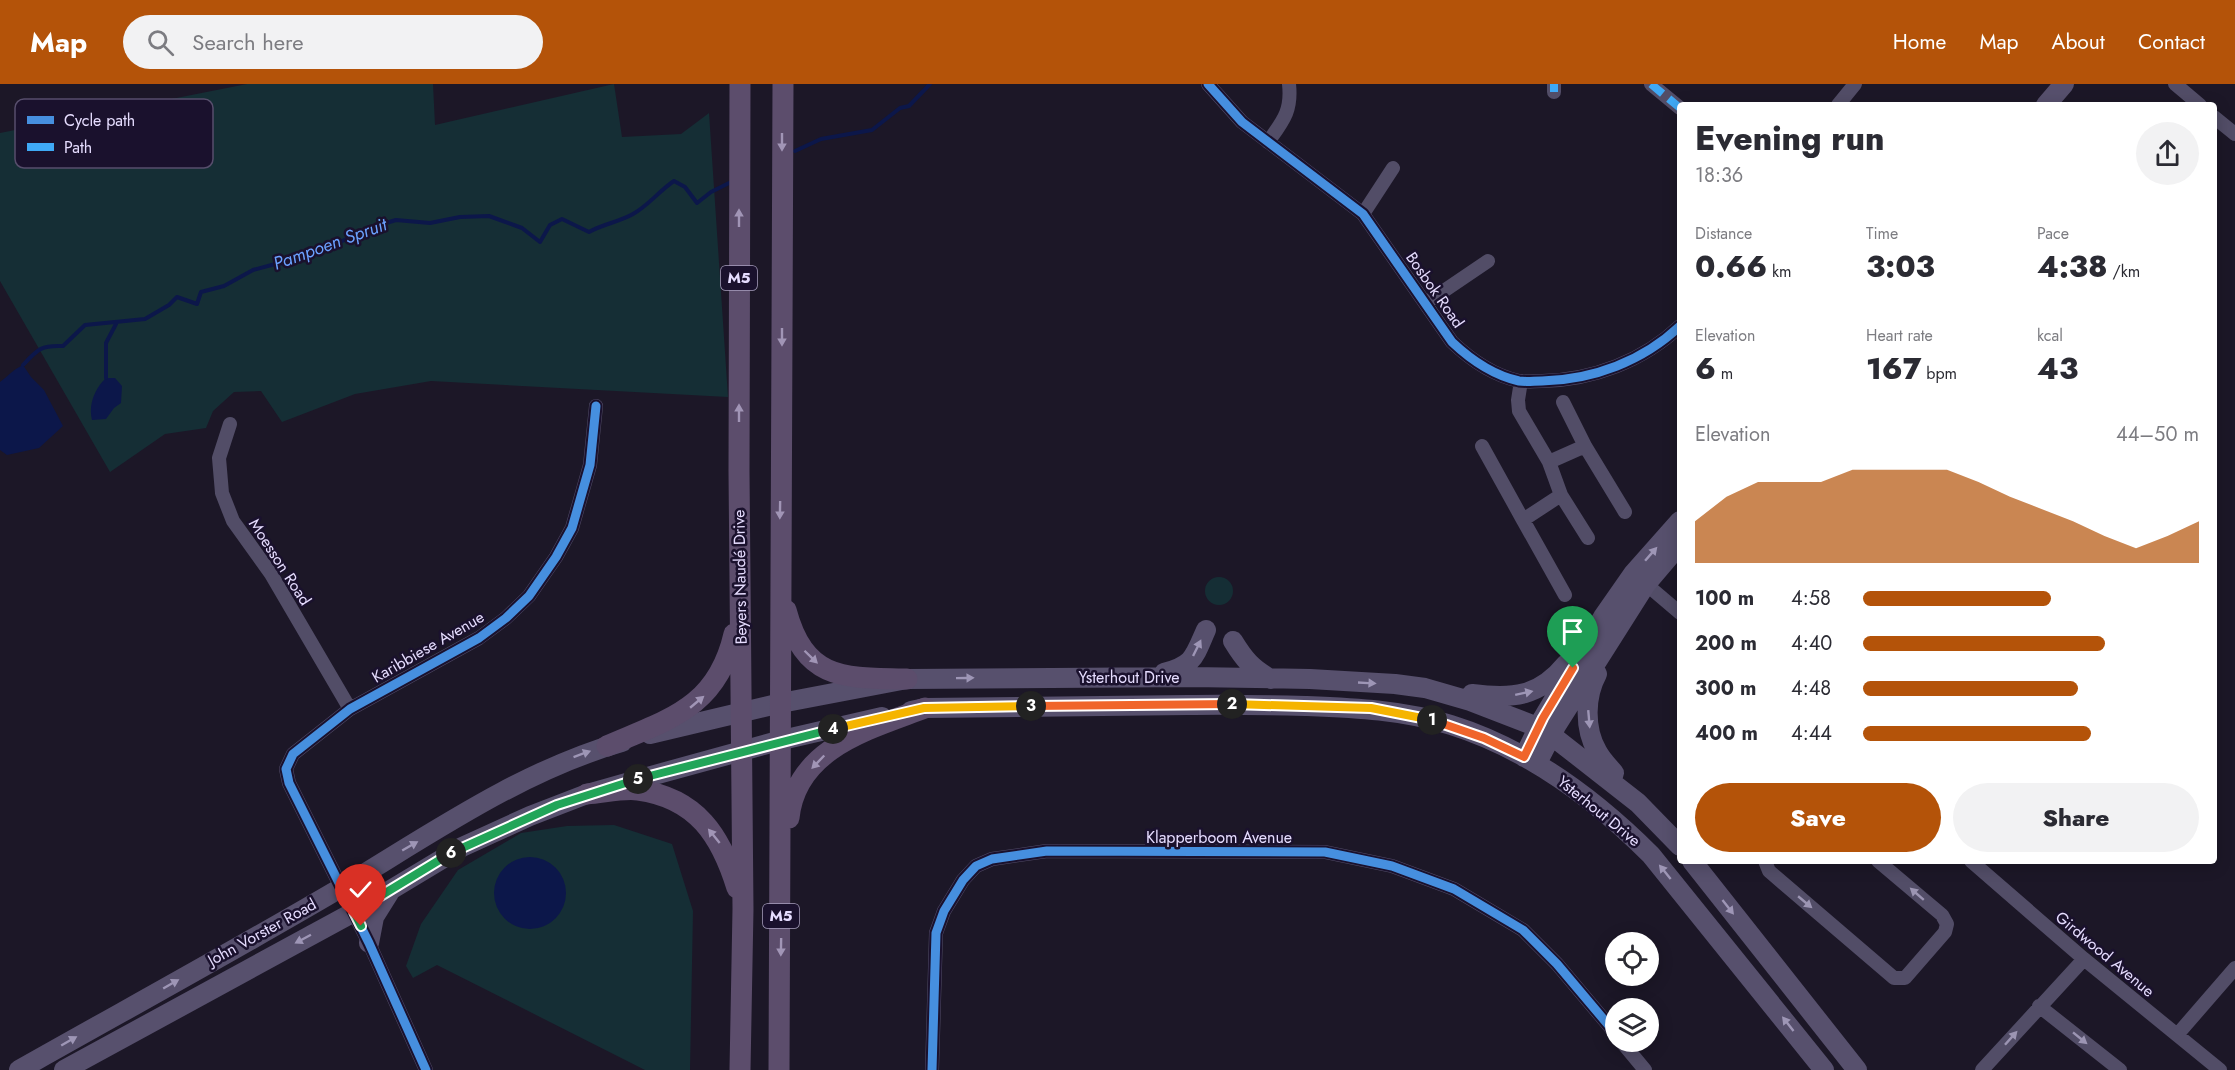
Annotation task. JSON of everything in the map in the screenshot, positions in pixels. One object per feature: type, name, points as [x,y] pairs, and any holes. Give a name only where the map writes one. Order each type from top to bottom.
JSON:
[{"type":"main road","name":"Beyers Naudé Drive","points":[[740,84],[739,471],[743,909],[740,1070]]},
{"type":"main road","name":"M5","points":[[780,1070],[783,84]]},
{"type":"main road","points":[[2049,102],[2064,84]]},
{"type":"main road","points":[[1530,760],[1544,731],[1612,621],[1677,525]]},
{"type":"main road","points":[[1640,579],[1677,547]]},
{"type":"main road","points":[[780,586],[796,640],[809,657],[825,669],[844,676],[907,679]]},
{"type":"main road","points":[[607,746],[686,711],[704,696],[730,654],[741,590]]},
{"type":"main road","points":[[1425,688],[1504,696],[1528,693],[1541,688],[1555,677],[1612,621]]},
{"type":"main road","points":[[1612,621],[1594,679],[1587,714],[1592,740],[1598,753],[1638,803]]},
{"type":"main road","points":[[1146,677],[1188,664],[1194,657],[1206,630]]},
{"type":"main road","points":[[1233,641],[1247,664],[1256,672],[1271,679]]},
{"type":"main road","name":"Ysterhout Drive","points":[[741,711],[907,679],[1146,677],[1271,679],[1395,684],[1425,688],[1470,701],[1544,731],[1638,803],[1677,843]]},
{"type":"main road","name":"Ysterhout Drive","points":[[742,752],[782,740],[924,708],[1207,704],[1371,708],[1452,725],[1530,760],[1588,798],[1621,824],[1651,855],[1824,1070]]},
{"type":"main road","points":[[782,892],[790,808],[797,788],[808,773],[829,751],[852,736],[924,708]]},
{"type":"main road","name":"John Vorster Road","points":[[19,1070],[342,887],[466,813],[560,763],[607,746],[741,711]]},
{"type":"main road","name":"John Vorster Road","points":[[64,1070],[354,912],[397,884],[462,848],[531,816],[587,794],[742,752]]},
{"type":"main road","points":[[587,794],[636,790],[663,795],[697,815],[720,844],[732,870],[743,909]]},
{"type":"main road","points":[[1694,864],[1857,1070]]},
{"type":"main road","points":[[369,943],[374,916],[381,903],[397,884]]},
{"type":"street","name":"Bosbok Road","points":[[1208,84],[1242,122],[1363,214],[1452,342],[1467,357],[1485,368],[1521,381],[1553,381],[1597,374],[1643,355],[1677,328]]},
{"type":"street","points":[[1268,142],[1288,111],[1289,84]]},
{"type":"street","points":[[1651,84],[1677,106]]},
{"type":"street","points":[[1840,102],[1855,84]]},
{"type":"street","points":[[2177,84],[2197,102]]},
{"type":"street","points":[[2217,119],[2235,134]]},
{"type":"street","points":[[1363,214],[1393,168]]},
{"type":"street","points":[[1426,303],[1488,261]]},
{"type":"street","points":[[1521,381],[1519,411],[1549,462],[1561,495],[1588,538]]},
{"type":"street","points":[[1563,402],[1585,446],[1625,512]]},
{"type":"street","name":"Karibbiese Avenue","points":[[342,887],[289,783],[286,769],[293,754],[350,709],[479,638],[506,618],[529,596],[556,558],[572,528],[590,465],[596,406]]},
{"type":"street","name":"Moesson Road","points":[[230,424],[219,458],[222,493],[233,521],[272,574],[350,709]]},
{"type":"street","points":[[1482,446],[1565,595]]},
{"type":"street","points":[[1549,462],[1585,446]]},
{"type":"street","points":[[1523,520],[1561,495]]},
{"type":"street","points":[[1640,579],[1677,610]]},
{"type":"street","name":"Klapperboom Avenue","points":[[932,1070],[936,933],[944,911],[963,880],[976,866],[1003,856],[1047,851],[1325,852],[1392,866],[1454,889],[1523,930],[1557,964],[1605,1021]]},
{"type":"street","points":[[1766,864],[1769,872],[1894,978],[1901,980],[1945,932],[1947,924],[1942,915],[1882,864]]},
{"type":"street","name":"Girdwood Avenue","points":[[1974,864],[2084,959],[2220,1070]]},
{"type":"street","points":[[342,887],[426,1070]]},
{"type":"street","points":[[1982,1070],[2084,959]]},
{"type":"street","points":[[2177,1035],[2234,971]]},
{"type":"street","points":[[2039,1006],[2120,1070]]},
{"type":"street","points":[[1630,1052],[1645,1070]]},
{"type":"shaded area","points":[[247,84],[433,84],[435,125],[614,84],[622,137],[681,134],[709,113],[728,397],[431,381],[355,394],[282,422],[261,391],[234,392],[213,411],[206,428],[165,434],[110,472],[0,281],[0,133],[15,130],[15,168],[213,168],[213,99],[171,99]]},
{"type":"shaded area","points":[[23,365],[44,390],[63,426],[39,448],[7,455],[0,450],[0,382]]},
{"type":"shaded area","points":[[106,378],[115,378],[122,386],[121,403],[106,419],[92,420],[93,397]]},
{"type":"shaded area","points":[[1219,577],[1229,581],[1233,591],[1229,601],[1219,605],[1209,601],[1205,591],[1209,581]]},
{"type":"shaded area","points":[[614,825],[672,844],[693,911],[690,1070],[645,1070],[437,965],[413,978],[406,966],[421,924],[458,870],[521,833],[567,826]]},
{"type":"shaded area","points":[[530,857],[550,863],[560,873],[566,893],[560,913],[550,923],[530,929],[510,923],[500,913],[494,893],[500,873],[510,863]]},
{"type":"waterway","name":"Pampoen Spruit","points":[[795,151],[821,139],[872,130],[900,108],[909,106],[930,84]]},
{"type":"waterway","name":"Pampoen Spruit","points":[[23,365],[40,349],[63,346],[85,325],[145,319],[169,305],[177,297],[197,304],[201,292],[224,286],[253,270],[279,263],[288,264],[302,255],[318,252],[373,227],[396,220],[430,223],[460,217],[489,216],[522,228],[540,242],[550,225],[562,219],[589,232],[628,217],[674,181],[685,187],[697,203],[711,192],[729,183]]},
{"type":"waterway","name":"Pampoen Spruit","points":[[106,378],[106,343],[116,324]]},
{"type":"marked path","points":[[1554,84],[1554,92]]},
{"type":"marked path","points":[[1651,84],[1677,106]]},
{"type":"cycle path","points":[[1208,84],[1242,122],[1363,214],[1452,342],[1474,361],[1491,371],[1522,381],[1580,377],[1634,359],[1677,329]]},
{"type":"cycle path","points":[[426,1070],[369,943],[289,783],[286,769],[293,754],[350,709],[479,638],[506,618],[529,596],[556,557],[572,528],[590,465],[596,406]]},
{"type":"cycle path","points":[[932,1070],[936,933],[944,911],[963,880],[976,866],[992,859],[1047,851],[1325,852],[1392,866],[1454,889],[1523,930],[1557,964],[1605,1021]]},
{"type":"route","points":[[361,926],[354,912],[397,884],[462,848],[557,805],[587,794],[782,740],[924,708],[1250,704],[1371,708],[1452,725],[1524,757],[1543,718],[1573,668]]}]
